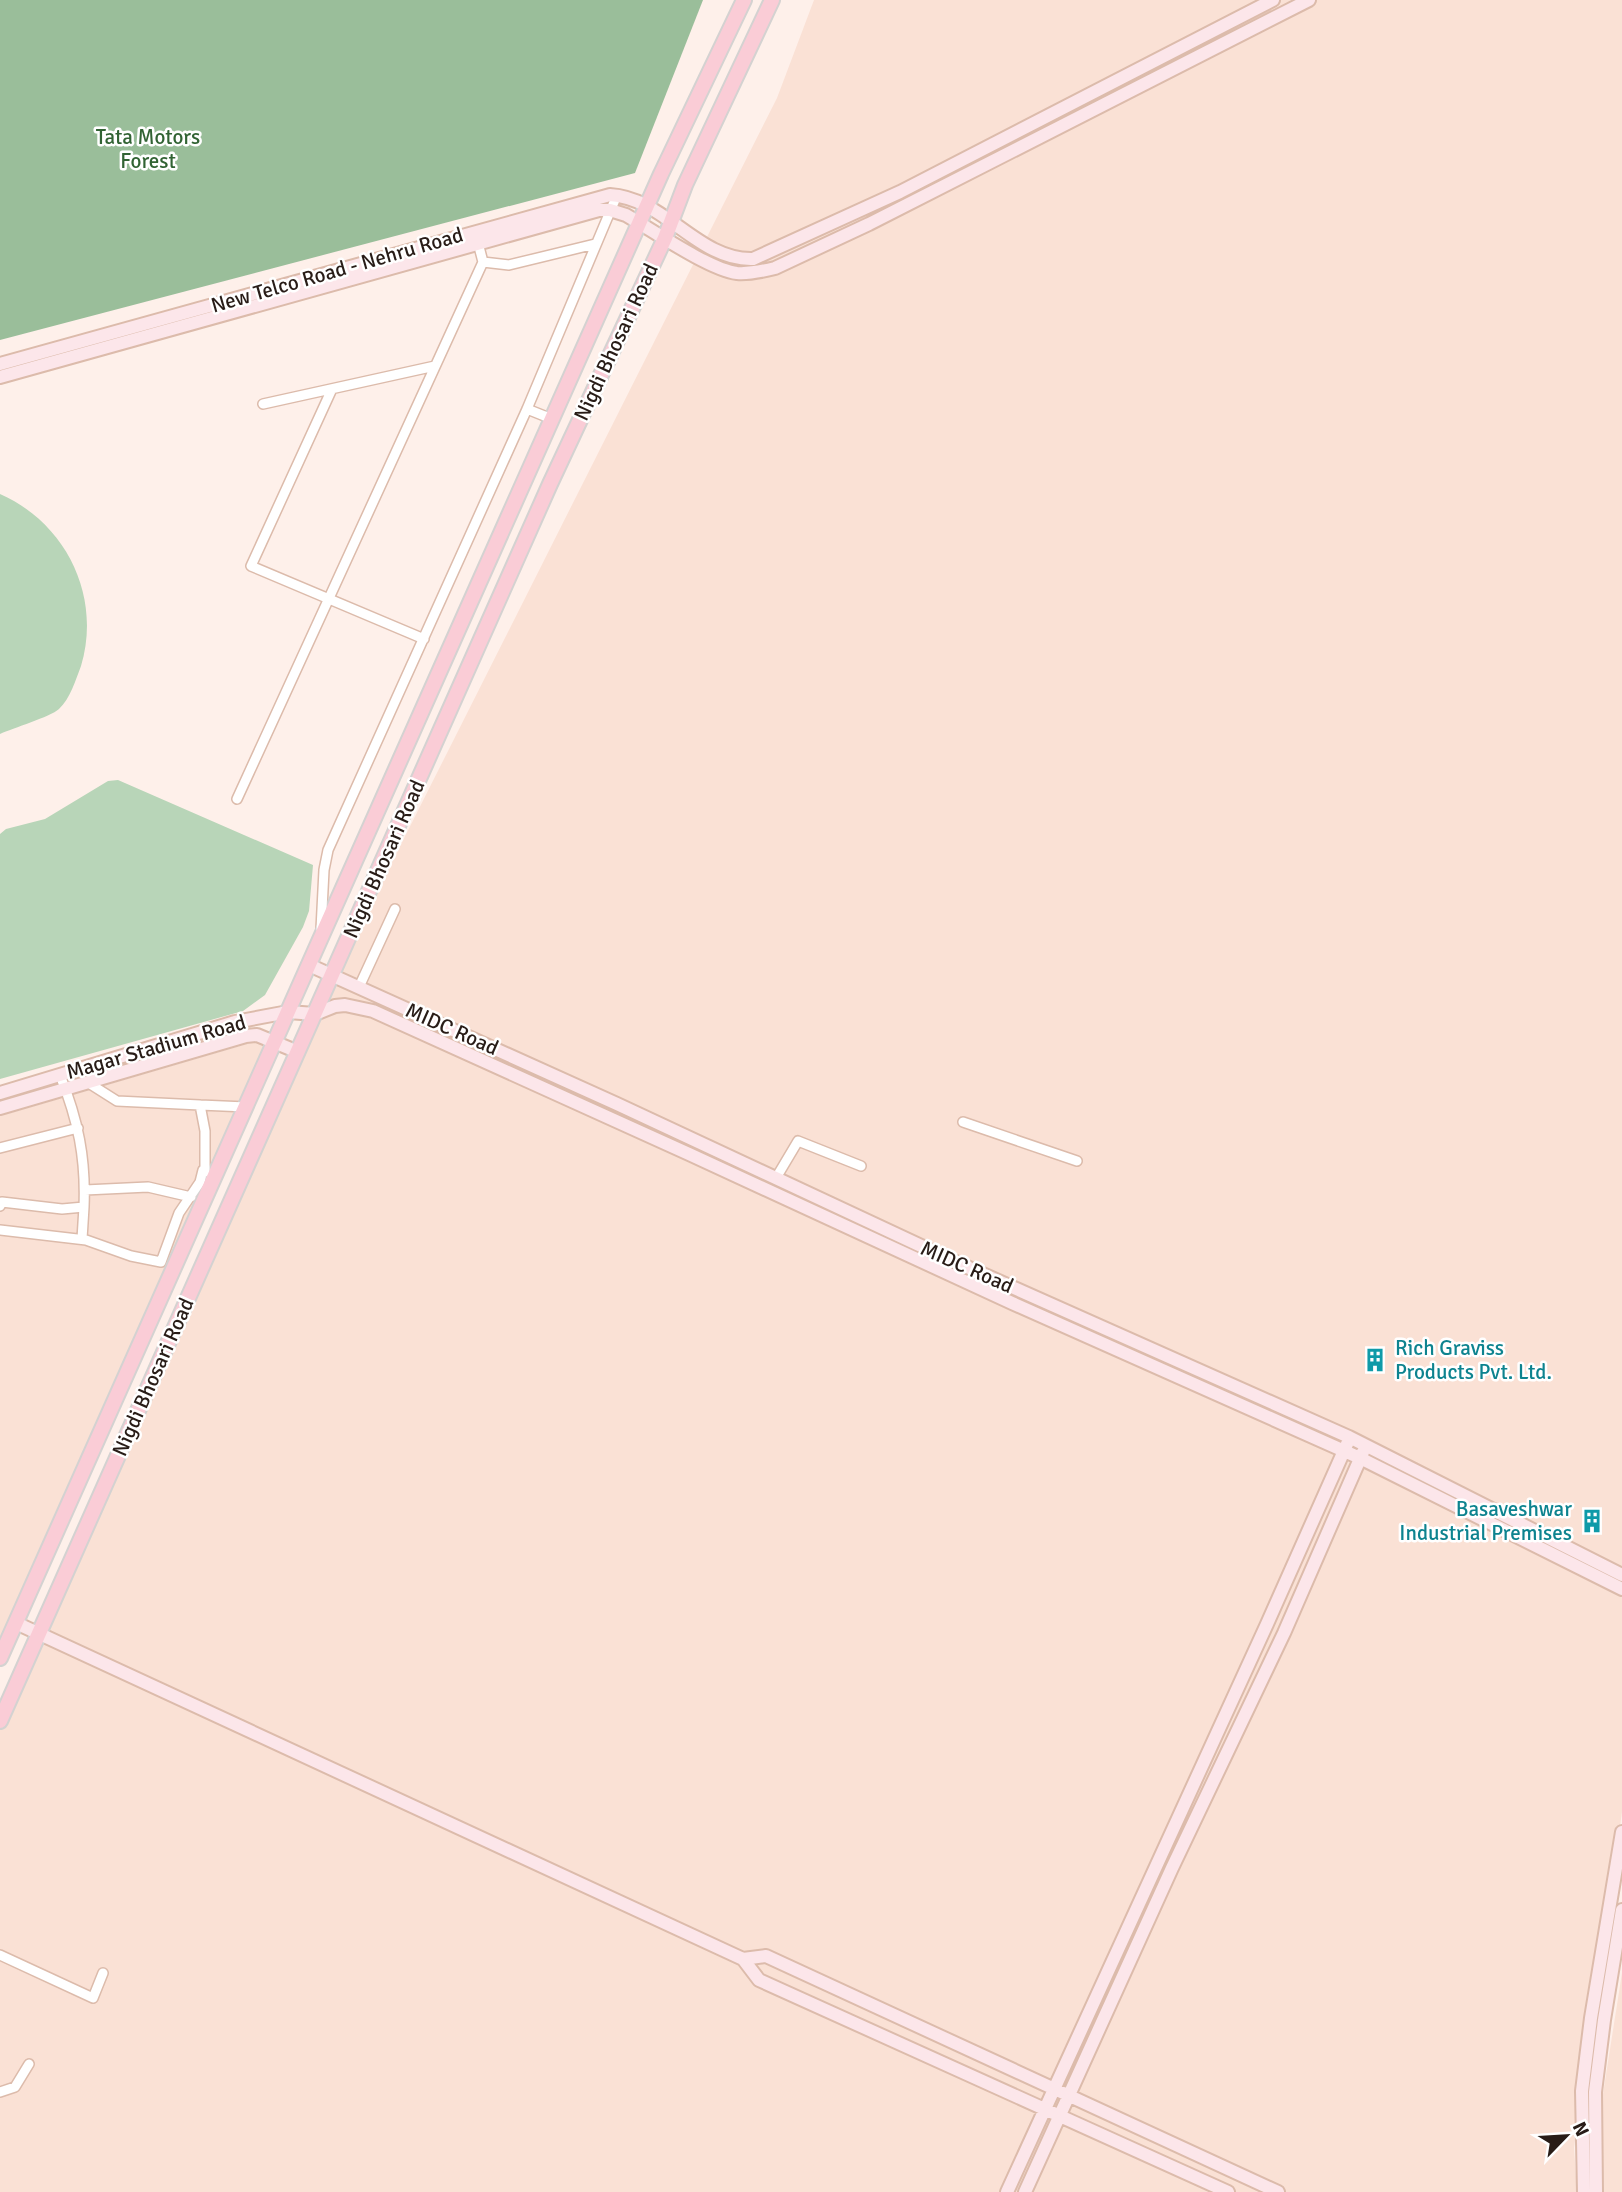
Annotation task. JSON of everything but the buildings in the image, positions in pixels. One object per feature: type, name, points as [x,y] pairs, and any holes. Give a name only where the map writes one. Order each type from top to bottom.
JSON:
[{"type":"main road","name":"Nigdi Bhosari Road","points":[[0,1658],[648,205],[744,0]]},
{"type":"main road","name":"Nigdi Bhosari Road","points":[[0,1721],[551,484],[772,0]]},
{"type":"street","name":"New Telco Road - Nehru Road","points":[[0,377],[246,302],[477,237],[596,197],[617,195],[648,205],[708,246],[728,256],[753,258],[900,192],[1273,0]]},
{"type":"street","points":[[610,210],[724,270],[743,273],[775,268],[869,224],[1309,0]]},
{"type":"street","points":[[321,937],[324,870],[328,850],[527,409],[617,195]]},
{"type":"street","name":"New Telco Road - Nehru Road","points":[[477,237],[599,210],[610,210]]},
{"type":"street","points":[[237,799],[483,262],[477,237]]},
{"type":"street","points":[[483,262],[509,265],[595,244]]},
{"type":"street","name":"New Telco Road - Nehru Road","points":[[0,363],[246,302]]},
{"type":"street","points":[[263,404],[435,366]]},
{"type":"street","points":[[332,390],[251,566],[424,639]]},
{"type":"street","points":[[527,409],[552,419]]},
{"type":"street","points":[[359,987],[395,909]]},
{"type":"street","name":"MIDC Road","points":[[309,965],[1366,1445],[1598,1570],[1622,1589]]},
{"type":"street","name":"Magar Stadium Road","points":[[0,1093],[234,1023],[288,1012],[315,1014],[335,1006],[345,1006],[373,1011],[855,1231]]},
{"type":"street","name":"Magar Stadium Road","points":[[0,1108],[233,1039],[257,1035],[298,1052]]},
{"type":"street","points":[[60,1075],[78,1128],[84,1158],[82,1239]]},
{"type":"street","points":[[87,1082],[117,1101],[246,1107]]},
{"type":"street","points":[[0,1230],[82,1239],[131,1256],[161,1262],[180,1213],[191,1197],[203,1170],[205,1131],[200,1105]]},
{"type":"street","points":[[963,1122],[1077,1161]]},
{"type":"street","points":[[0,1148],[78,1128]]},
{"type":"street","points":[[776,1178],[798,1141],[861,1166]]},
{"type":"street","points":[[203,1170],[212,1182]]},
{"type":"street","points":[[85,1190],[148,1187],[191,1197]]},
{"type":"street","points":[[1,1203],[62,1209],[84,1207]]},
{"type":"street","points":[[855,1231],[862,1218]]},
{"type":"street","name":"MIDC Road","points":[[855,1231],[1360,1458],[1598,1570],[1622,1575]]},
{"type":"street","points":[[1007,2192],[1349,1437]]},
{"type":"street","points":[[1025,2192],[1172,1868],[1284,1633],[1366,1445]]},
{"type":"street","points":[[16,1623],[743,1959],[759,1980],[1228,2192]]},
{"type":"street","points":[[1584,2192],[1582,2091],[1591,2018],[1622,1832]]},
{"type":"street","points":[[1597,2192],[1595,2092],[1622,1910]]},
{"type":"street","points":[[0,1955],[93,1998],[103,1973]]},
{"type":"street","points":[[743,1959],[766,1956],[1278,2192]]},
{"type":"street","points":[[0,2092],[15,2087],[29,2064]]},
{"type":"shaded area","points":[[814,0],[1622,0],[1622,1812],[1574,2148],[1577,2192],[0,2192],[0,1728],[314,1017],[777,98]]},
{"type":"shaded area","points":[[271,1037],[0,1646],[0,1116]]},
{"type":"shaded area","points":[[1622,1973],[1622,2192],[1604,2192],[1599,2119]]},
{"type":"green space","name":"Tata Motors Forest","points":[[0,0],[703,0],[635,173],[0,340]]},
{"type":"green space","points":[[0,494],[43,523],[60,543],[73,565],[82,588],[86,640],[81,666],[63,705],[48,715],[0,734]]},
{"type":"green space","points":[[118,780],[313,865],[309,911],[303,927],[265,995],[243,1011],[0,1079],[0,834],[6,829],[45,819],[108,781]]},
{"type":"place","name":"Rich Graviss Products Pvt. Ltd.","points":[[1375,1360]]},
{"type":"place","name":"Basaveshwar Industrial Premises","points":[[1592,1521]]}]
